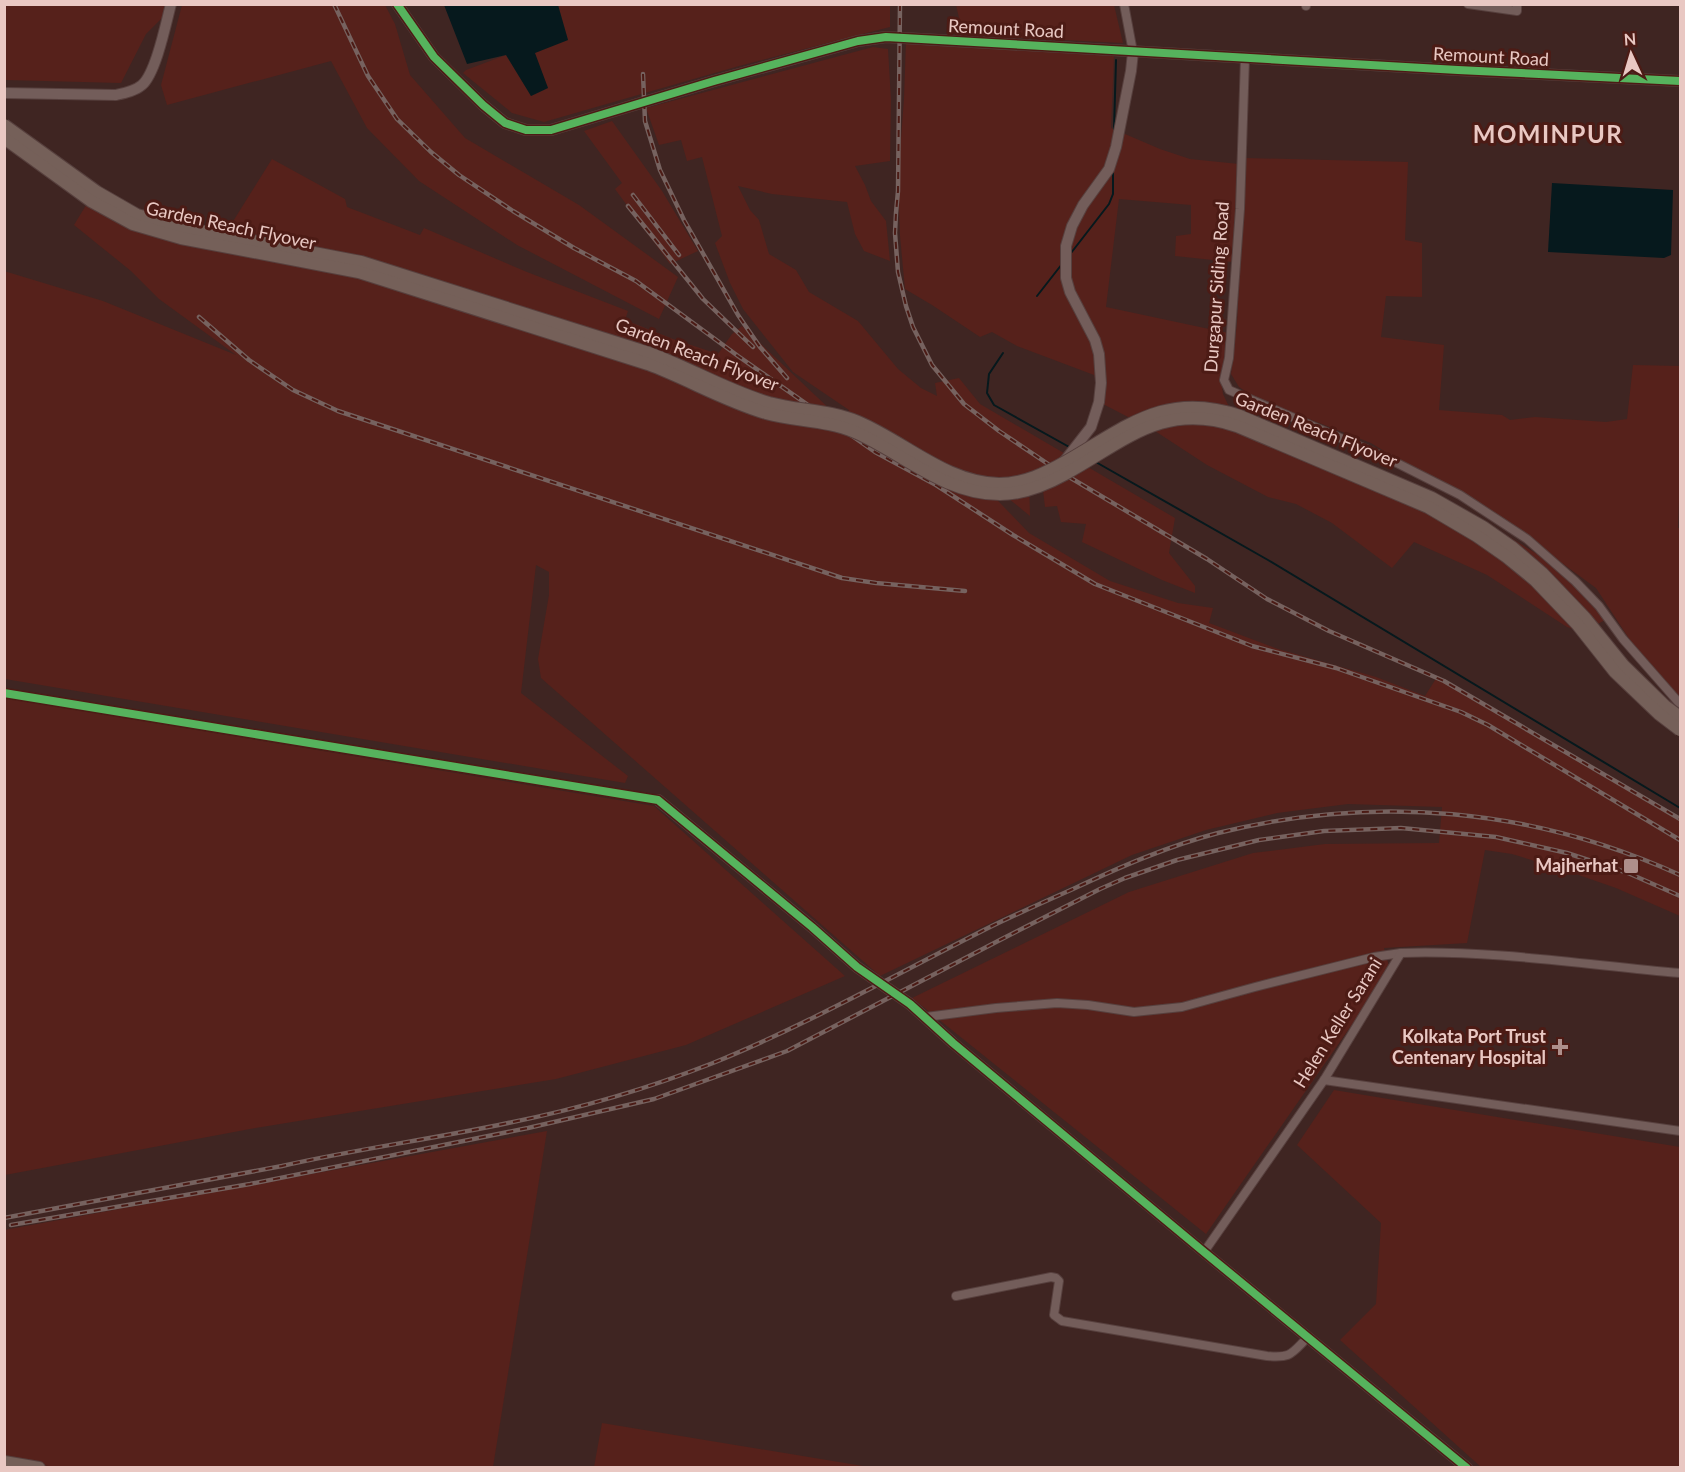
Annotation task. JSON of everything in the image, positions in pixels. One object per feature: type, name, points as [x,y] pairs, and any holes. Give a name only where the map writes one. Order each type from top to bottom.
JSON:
[{"type":"main road","name":"Garden Reach Flyover","points":[[4,125],[97,192],[137,214],[162,222],[361,261],[400,273],[652,354],[741,394],[772,404],[836,415],[856,421],[939,467],[967,479],[988,483],[1011,483],[1032,478],[1062,464],[1128,425],[1157,412],[1177,408],[1203,407],[1240,416],[1432,498],[1483,527],[1542,573],[1585,618],[1623,665],[1665,706],[1680,717]]},
{"type":"main road","name":"Garden Reach Flyover","points":[[4,138],[91,201],[133,224],[182,238],[331,265],[397,283],[648,364],[738,404],[770,414],[833,425],[853,431],[952,485],[975,492],[1012,493],[1046,484],[1133,434],[1160,422],[1179,418],[1202,418],[1237,426],[1428,507],[1477,536],[1535,580],[1577,624],[1615,672],[1659,714],[1680,730]]},
{"type":"main road","points":[[4,1462],[39,1467]]},
{"type":"street","points":[[4,93],[116,95],[131,91],[143,84],[150,72],[171,4]]},
{"type":"street","name":"Remount Road","points":[[397,4],[434,57],[483,105],[505,123],[526,130],[552,130],[724,78],[858,41],[886,37],[1680,81]]},
{"type":"street","points":[[1062,464],[1091,426],[1100,402],[1099,354],[1070,292],[1066,278],[1066,246],[1072,226],[1083,205],[1108,169],[1116,147],[1133,52],[1124,4]]},
{"type":"street","points":[[1468,4],[1517,8]]},
{"type":"street","name":"Durgapur Siding Road","points":[[1245,58],[1240,209],[1229,358],[1224,380],[1230,390],[1397,463],[1460,495],[1527,539],[1575,581],[1599,606],[1623,639],[1680,704]]},
{"type":"street","points":[[4,693],[658,800],[857,967],[926,1017],[953,1043],[1204,1252],[1467,1467]]},
{"type":"street","name":"Helen Keller Sarani","points":[[1204,1252],[1324,1080],[1401,953],[1434,952],[1534,957],[1680,973]]},
{"type":"street","points":[[926,1017],[1057,1003],[1134,1011],[1161,1010],[1202,1003],[1374,957],[1401,953]]},
{"type":"street","points":[[1324,1080],[1680,1131]]},
{"type":"street","points":[[956,1296],[1051,1277],[1059,1281],[1054,1315],[1062,1322],[1283,1357],[1308,1337]]},
{"type":"shaded area","points":[[5,5],[167,5],[165,15],[146,34],[121,83],[5,80]]},
{"type":"shaded area","points":[[182,5],[385,5],[395,24],[410,75],[465,138],[579,205],[678,277],[659,319],[517,245],[419,181],[367,128],[331,61],[167,105],[161,85]]},
{"type":"shaded area","points":[[444,5],[558,5],[568,40],[535,53],[548,88],[531,96],[506,55],[467,64]]},
{"type":"shaded area","points":[[558,5],[890,5],[890,27],[739,66],[544,122],[512,113],[463,73],[506,55],[531,96],[548,88],[534,53],[568,40]]},
{"type":"shaded area","points":[[956,5],[1114,5],[1123,43],[963,35]]},
{"type":"shaded area","points":[[906,41],[1114,55],[1111,128],[1190,159],[1239,164],[1232,262],[1175,256],[1176,236],[1191,234],[1191,205],[1119,199],[1106,307],[1228,333],[1221,380],[1223,394],[1231,411],[1379,470],[1472,514],[1537,554],[1573,585],[1605,620],[1583,632],[1567,627],[1487,575],[1414,542],[1392,568],[1332,523],[1296,504],[1268,497],[1207,465],[1155,431],[1103,404],[1094,375],[1017,346],[992,332],[980,337],[905,289],[898,179]]},
{"type":"shaded area","points":[[873,47],[888,49],[891,100],[890,161],[855,166],[871,201],[886,221],[890,261],[864,251],[855,234],[847,202],[772,194],[738,186],[750,210],[759,220],[769,254],[796,270],[809,292],[858,321],[898,369],[921,388],[937,396],[935,383],[959,378],[980,404],[1175,518],[1169,553],[1195,586],[1195,593],[1082,542],[1086,524],[1061,522],[1057,506],[1045,507],[1042,482],[1029,481],[1030,516],[981,476],[936,478],[844,419],[849,410],[793,372],[743,309],[730,283],[715,243],[722,236],[702,157],[687,161],[681,140],[659,145],[646,108]]},
{"type":"shaded area","points":[[612,121],[662,191],[698,251],[670,264],[615,189],[622,183],[584,131]]},
{"type":"shaded area","points":[[1245,158],[1408,162],[1405,240],[1422,243],[1422,297],[1386,296],[1381,337],[1444,345],[1439,410],[1502,415],[1510,420],[1535,417],[1606,422],[1627,419],[1633,365],[1680,366],[1678,528],[1680,528],[1680,705],[1654,677],[1596,588],[1540,547],[1371,443],[1257,399],[1239,387],[1231,374],[1237,323]]},
{"type":"shaded area","points":[[272,159],[345,199],[347,207],[420,235],[424,228],[527,272],[628,311],[625,320],[673,339],[718,354],[732,334],[742,326],[835,414],[977,479],[1029,533],[1110,581],[1178,603],[1213,608],[1209,623],[1278,649],[1376,677],[1425,696],[1437,677],[1680,820],[1680,916],[1616,888],[1567,871],[1512,854],[1485,850],[1467,943],[1384,948],[1390,970],[1206,1234],[912,998],[1129,892],[1253,853],[1325,844],[1439,843],[1442,807],[1348,804],[1277,813],[1206,830],[1132,855],[880,976],[541,678],[538,659],[549,595],[549,572],[536,565],[521,693],[628,776],[625,783],[5,679],[4,271],[103,301],[236,355],[159,299],[131,271],[74,225],[88,202],[222,239]]},
{"type":"shaded area","points":[[1552,183],[1673,190],[1671,255],[1664,258],[1548,252]]},
{"type":"shaded area","points":[[5,698],[654,806],[845,976],[686,1045],[556,1079],[250,1129],[5,1175]]},
{"type":"shaded area","points":[[1334,1090],[1680,1147],[1680,1467],[1481,1467],[1340,1340],[1376,1304],[1381,1223],[1297,1145]]},
{"type":"shaded area","points":[[547,1131],[493,1467],[61,1468],[5,1459],[4,1230]]},
{"type":"shaded area","points":[[602,1423],[869,1467],[594,1467]]},
{"type":"waterway","points":[[1114,129],[1116,60]]},
{"type":"waterway","points":[[1071,253],[1109,204],[1113,194],[1113,170]]},
{"type":"waterway","points":[[1037,296],[1062,264]]},
{"type":"waterway","points":[[1003,353],[989,374],[987,393],[994,405],[1071,448]]},
{"type":"waterway","points":[[1094,461],[1268,560],[1680,808]]},
{"type":"railway","points":[[334,4],[368,76],[397,119],[431,152],[459,175],[513,211],[574,248],[636,281],[875,452],[936,485],[1095,584],[1252,646],[1336,668],[1461,712],[1488,725],[1680,840]]},
{"type":"railway","points":[[900,4],[898,191],[895,233],[898,272],[913,327],[932,365],[964,404],[1054,468],[1207,559],[1267,599],[1329,631],[1444,681],[1680,819]]},
{"type":"railway","points":[[643,74],[645,121],[660,170],[684,220],[738,315],[760,347],[787,378]]},
{"type":"railway","points":[[633,195],[679,255]]},
{"type":"railway","points":[[628,206],[703,299],[753,347]]},
{"type":"railway","points":[[199,317],[249,360],[293,390],[338,411],[842,578],[965,591]]},
{"type":"railway","points":[[4,1218],[480,1129],[638,1090],[713,1063],[784,1032],[992,926],[1126,865],[1218,833],[1277,821],[1336,814],[1394,811],[1453,814],[1511,822],[1568,835],[1624,852],[1680,875]]},
{"type":"railway","points":[[11,1225],[250,1184],[528,1128],[654,1099],[787,1051],[1125,878],[1177,860],[1259,840],[1324,831],[1401,828],[1496,837],[1567,853],[1628,873],[1680,896]]},
{"type":"cycle path","points":[[397,4],[434,57],[483,105],[505,123],[526,130],[551,130],[858,41],[886,37],[1680,81]]},
{"type":"cycle path","points":[[4,693],[658,800],[857,967],[910,1004],[953,1043],[1467,1468]]},
{"type":"place","name":"Majherhat","points":[[1631,866]]},
{"type":"place","name":"Kolkata Port Trust Centenary Hospital","points":[[1560,1047]]},
{"type":"district","name":"MOMINPUR","points":[[1548,135]]}]
